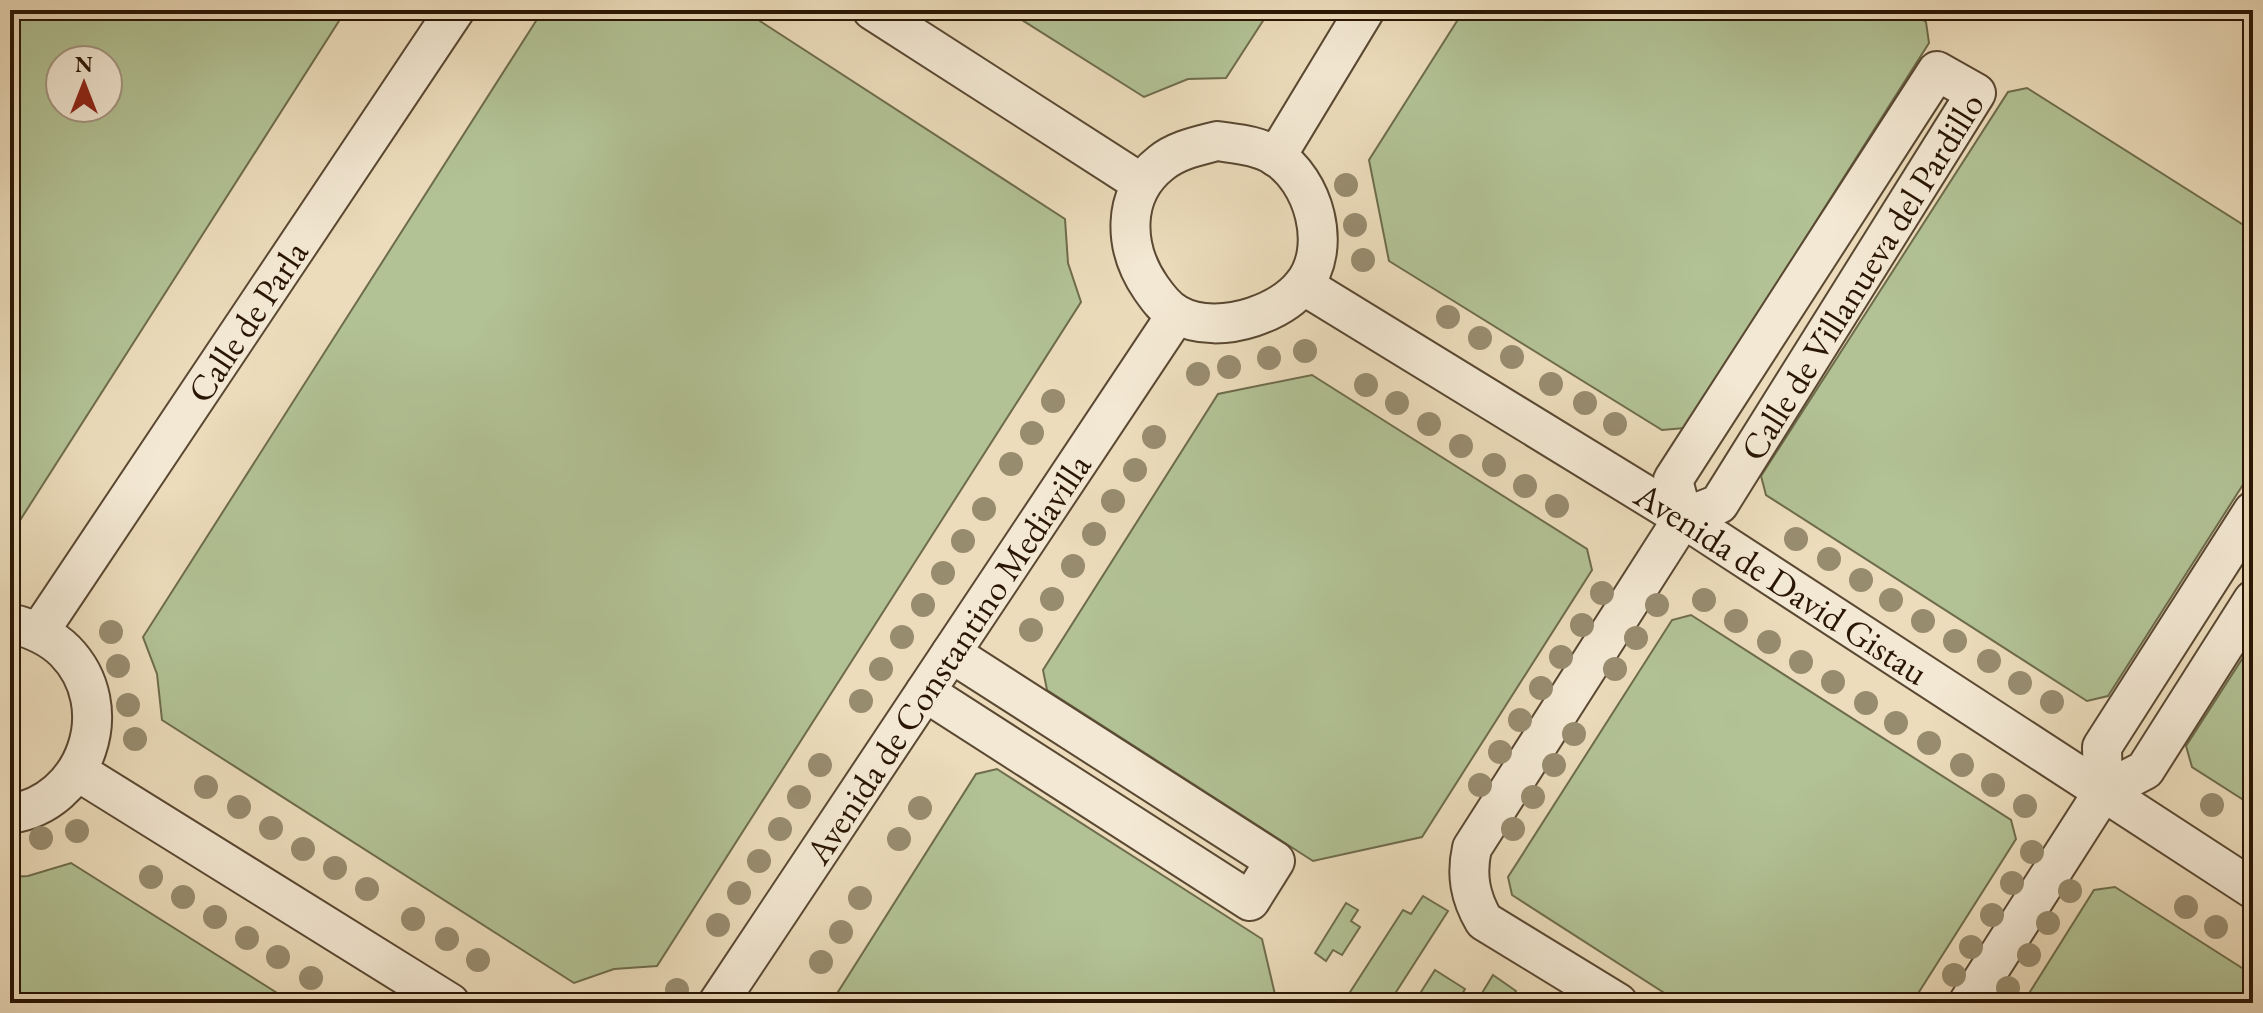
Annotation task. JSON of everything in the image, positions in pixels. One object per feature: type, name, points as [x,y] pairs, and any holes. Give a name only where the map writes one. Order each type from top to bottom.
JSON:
[{"type":"street","name":"Calle de Parla","points":[[24,627],[455,10]]},
{"type":"street","points":[[872,10],[1141,183]]},
{"type":"street","points":[[1276,157],[1365,10]]},
{"type":"street","name":"Calle de Villanueva del Pardillo","points":[[1937,71],[1976,93],[1719,504],[1683,518],[1673,480],[1937,71]]},
{"type":"street","points":[[1217,141],[1252,146],[1276,157],[1292,171],[1305,190],[1317,221],[1317,258],[1303,285],[1272,311],[1240,321],[1200,323],[1176,315],[1161,303],[1143,277],[1130,242],[1132,208],[1141,183],[1161,162],[1182,151],[1217,141]]},
{"type":"street","name":"Avenida de David Gistau","points":[[1303,285],[1683,518],[2253,889]]},
{"type":"street","name":"Avenida de Constantino Mediavilla","points":[[718,1003],[1176,315]]},
{"type":"street","points":[[2103,792],[2102,747],[2253,511]]},
{"type":"street","points":[[1618,1003],[1484,921],[1475,905],[1468,867],[1472,848],[1683,518]]},
{"type":"street","points":[[1968,1003],[2103,792],[2145,770],[2253,600]]},
{"type":"street","points":[[10,814],[26,812],[55,796],[77,771],[90,742],[92,709],[83,678],[65,651],[24,627]]},
{"type":"street","points":[[925,692],[1250,901],[1275,861],[951,653]]},
{"type":"street","points":[[77,771],[450,1003]]},
{"type":"green space","points":[[10,10],[346,10],[10,536]]},
{"type":"green space","points":[[543,10],[743,10],[1065,219],[1068,263],[1081,302],[657,966],[614,969],[574,983],[162,720],[157,674],[143,637]]},
{"type":"green space","points":[[1006,10],[1270,10],[1226,78],[1188,79],[1144,97]]},
{"type":"green space","points":[[1464,10],[1907,10],[1926,22],[1929,43],[1685,428],[1662,430],[1389,261],[1369,160]]},
{"type":"green space","points":[[2027,88],[2253,231],[2253,469],[2108,696],[2087,701],[1766,495],[1761,476],[2008,92]]},
{"type":"green space","points":[[1312,375],[1587,549],[1592,570],[1422,837],[1313,861],[1047,690],[1043,670],[1218,394]]},
{"type":"green space","points":[[1691,615],[2011,820],[2016,839],[1912,1003],[1680,1003],[1512,895],[1508,877],[1672,620]]},
{"type":"green space","points":[[2253,642],[2253,806],[2192,767],[2186,746]]},
{"type":"green space","points":[[997,769],[1262,939],[1277,1003],[831,1003],[976,774]]},
{"type":"green space","points":[[71,863],[293,1003],[10,1003],[10,877],[28,876]]},
{"type":"green space","points":[[2115,887],[2253,975],[2253,1003],[2023,1003],[2094,890]]},
{"type":"green space","points":[[1423,896],[1448,911],[1389,1003],[1350,1003],[1345,1000],[1403,910],[1411,914]]},
{"type":"green space","points":[[1346,903],[1358,910],[1351,921],[1360,927],[1342,955],[1333,950],[1326,961],[1315,953]]},
{"type":"green space","points":[[1435,970],[1465,989],[1457,1003],[1414,1003]]},
{"type":"green space","points":[[1493,975],[1516,991],[1509,1003],[1476,1003]]}]
